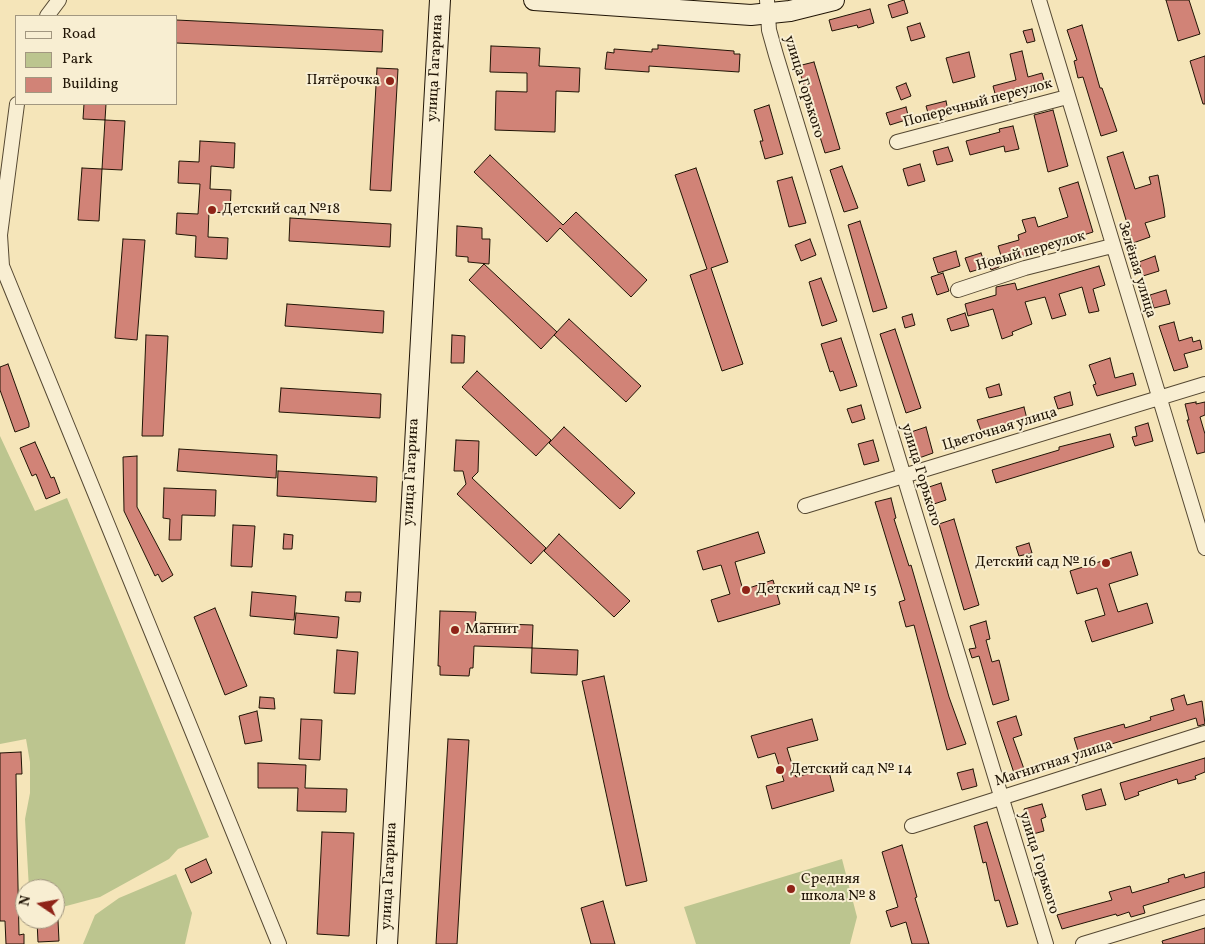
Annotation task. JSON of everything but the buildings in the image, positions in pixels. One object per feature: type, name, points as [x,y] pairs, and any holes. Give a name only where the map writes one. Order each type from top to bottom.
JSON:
[{"type":"main road","name":"улица Гагарина","points":[[387,944],[440,0]]},
{"type":"main road","points":[[534,0],[767,7],[790,12],[834,0]]},
{"type":"street","points":[[48,15],[59,0]]},
{"type":"street","name":"Зелёная улица","points":[[1039,0],[1205,548]]},
{"type":"street","name":"улица Горького","points":[[767,7],[769,30],[776,55],[1000,798],[1046,944]]},
{"type":"street","name":"Поперечный переулок","points":[[897,142],[1067,97]]},
{"type":"street","points":[[17,105],[0,235],[2,266],[279,944]]},
{"type":"street","name":"Новый переулок","points":[[958,290],[1025,268],[1112,246]]},
{"type":"street","name":"Цветочная улица","points":[[805,506],[903,478],[1205,384]]},
{"type":"street","name":"Магнитная улица","points":[[912,826],[1205,733]]},
{"type":"street","points":[[1083,944],[1205,907]]},
{"type":"green space","points":[[0,436],[35,511],[67,498],[209,837],[178,849],[169,859],[100,897],[65,906],[65,879],[28,879],[25,819],[30,793],[30,762],[26,739],[0,744]]},
{"type":"green space","points":[[842,859],[857,917],[850,944],[696,944],[684,907]]},
{"type":"green space","points":[[176,874],[192,913],[185,944],[83,944],[95,915],[119,898]]},
{"type":"place","name":"Пятёрочка","points":[[390,81]]},
{"type":"place","name":"Детский сад №18","points":[[212,210]]},
{"type":"place","name":"Детский сад № 16","points":[[1106,563]]},
{"type":"place","name":"Детский сад № 15","points":[[746,590]]},
{"type":"place","name":"Магнит","points":[[455,630]]},
{"type":"place","name":"Детский сад № 14","points":[[780,770]]},
{"type":"place","name":"Cредняя школа № 8","points":[[791,889]]}]
